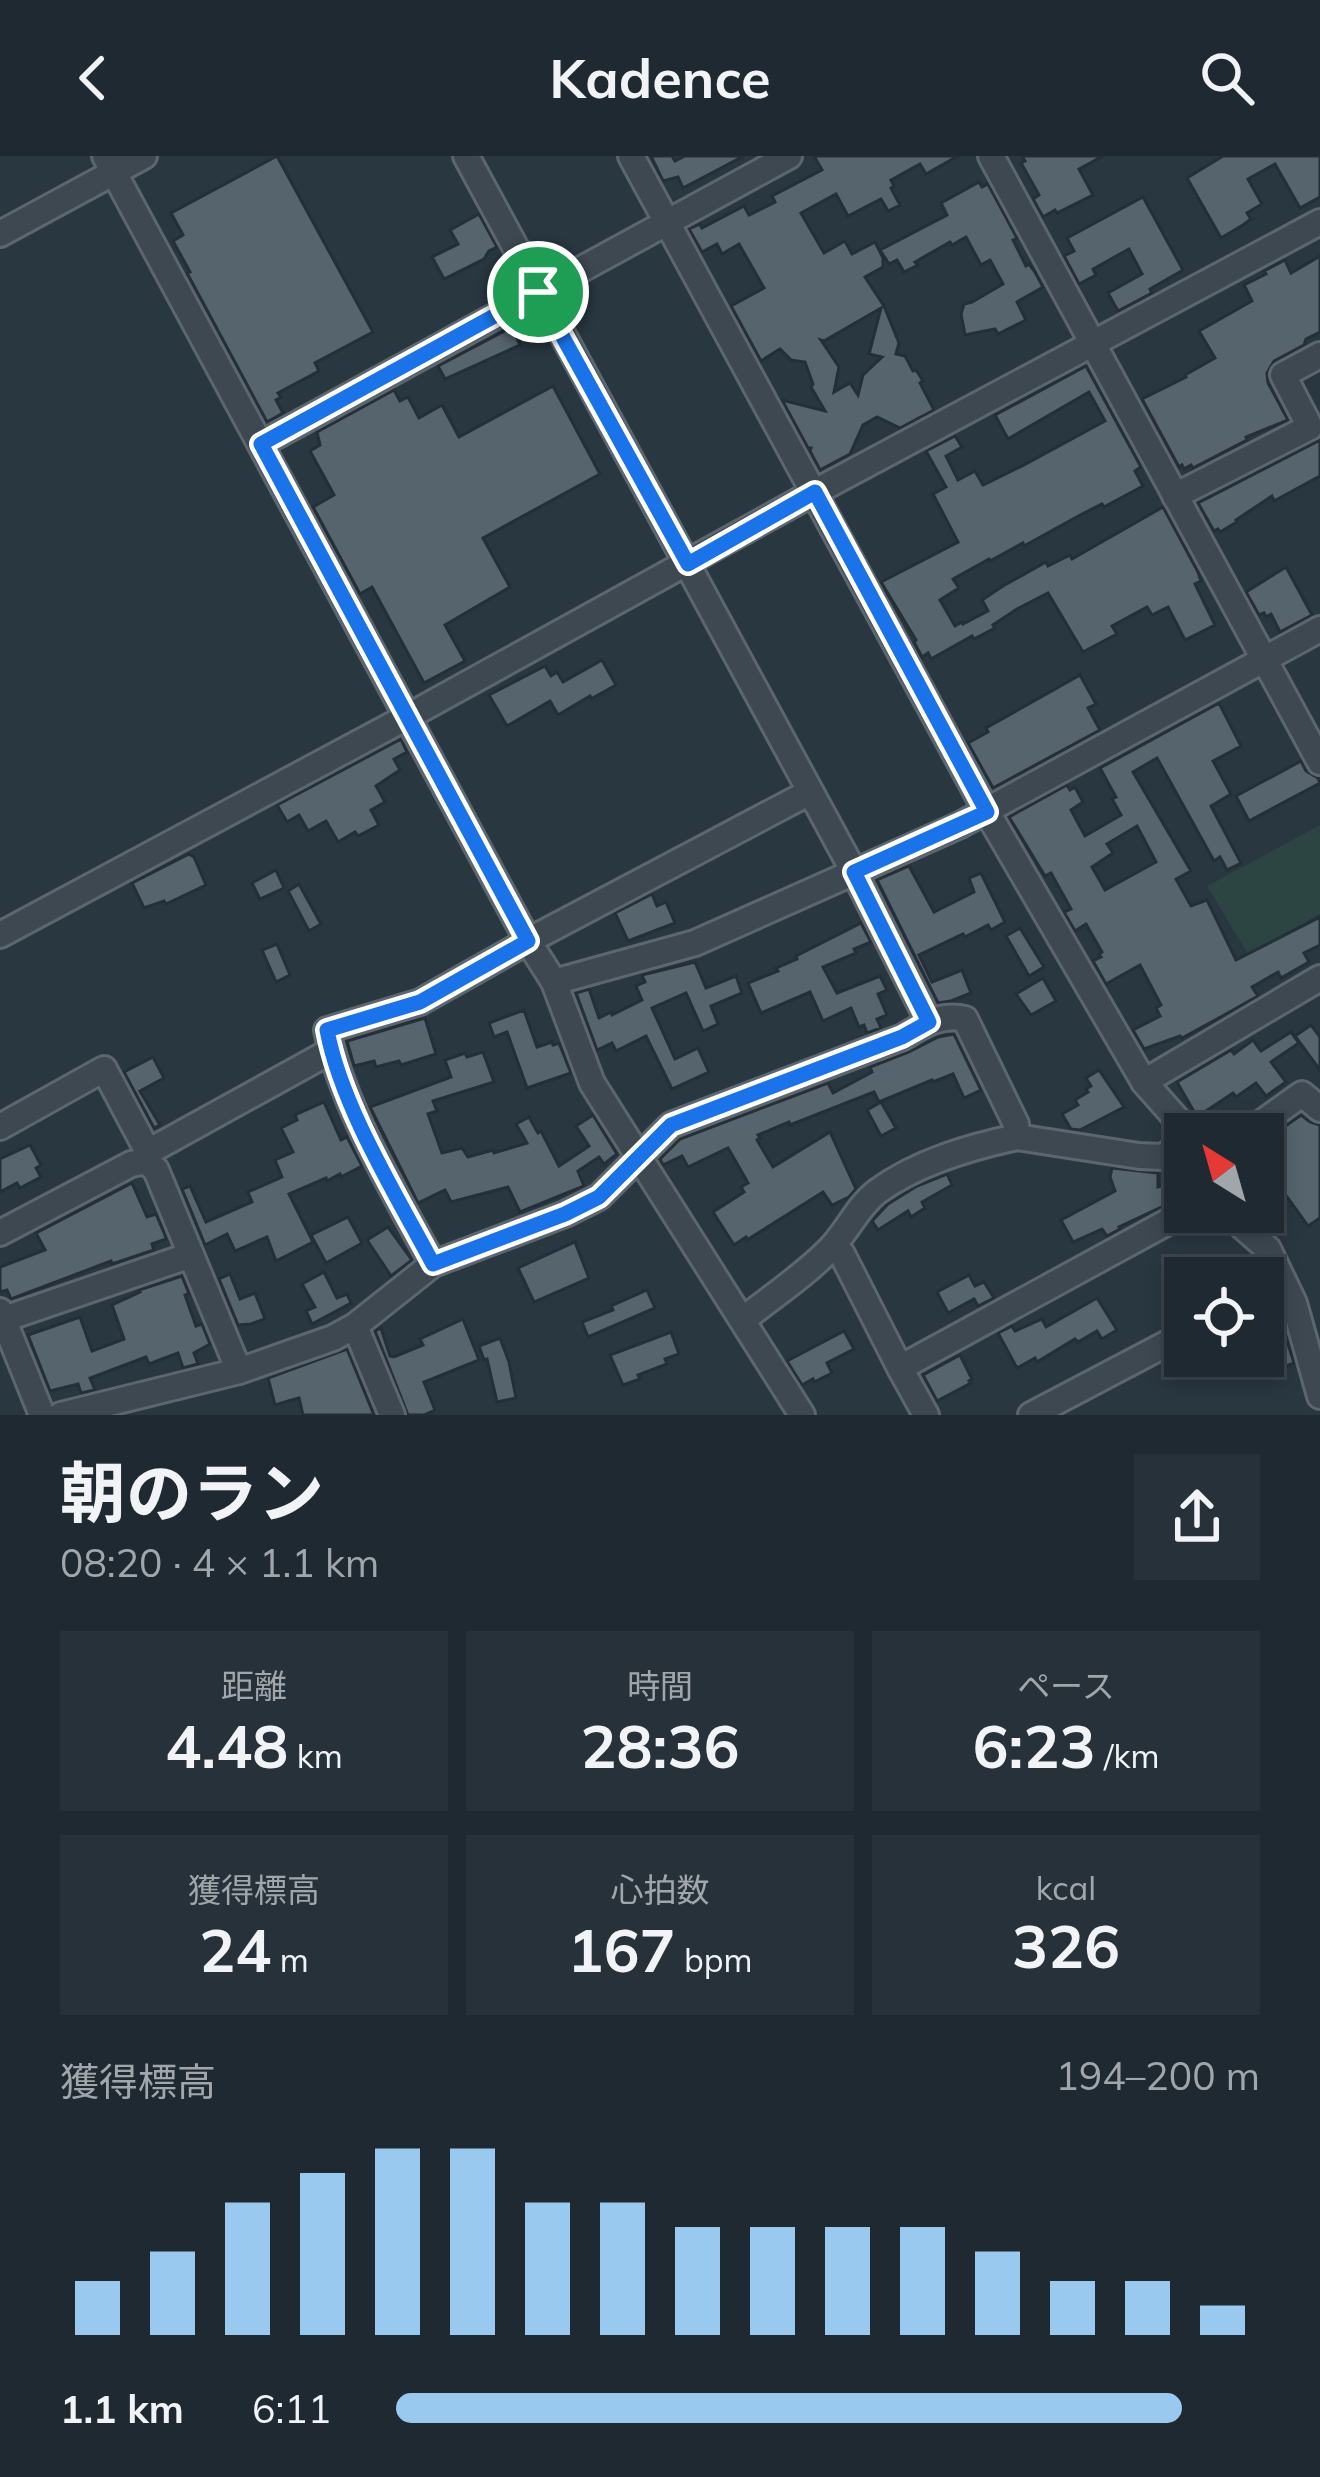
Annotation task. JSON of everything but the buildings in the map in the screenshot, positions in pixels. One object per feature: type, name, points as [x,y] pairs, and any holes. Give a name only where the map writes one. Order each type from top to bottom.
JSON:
[{"type":"street","points":[[0,234],[110,164],[144,156]]},
{"type":"street","points":[[466,156],[854,872],[929,1022]]},
{"type":"street","points":[[631,156],[987,812],[1144,1082],[1174,1113]]},
{"type":"street","points":[[261,444],[789,156]]},
{"type":"street","points":[[991,156],[1320,763]]},
{"type":"street","points":[[110,164],[554,982],[592,1084],[802,1415]]},
{"type":"street","points":[[0,935],[1320,223]]},
{"type":"street","points":[[1175,496],[1310,427],[1283,375],[1320,355]]},
{"type":"street","points":[[554,982],[695,943],[987,812],[1320,629]]},
{"type":"street","points":[[433,1264],[364,1132],[327,1030],[420,1002],[811,792]]},
{"type":"street","points":[[1144,1082],[1320,978]]},
{"type":"street","points":[[61,1415],[239,1371],[333,1338],[433,1264],[599,1197],[671,1125],[902,1037],[929,1022],[951,1016],[965,1019],[1016,1124],[1017,1137]]},
{"type":"street","points":[[0,1233],[147,1157],[331,1051]]},
{"type":"street","points":[[0,1127],[104,1069],[156,1170],[239,1371]]},
{"type":"street","points":[[1274,1113],[1302,1094],[1320,1109]]},
{"type":"street","points":[[744,1319],[833,1246],[862,1205],[879,1190],[925,1166],[1017,1137],[1163,1157]]},
{"type":"street","points":[[899,1368],[1164,1224]]},
{"type":"street","points":[[1250,1233],[1268,1249],[1269,1257]]},
{"type":"street","points":[[833,1246],[842,1254],[926,1415]]},
{"type":"street","points":[[43,1415],[2,1315],[191,1255]]},
{"type":"street","points":[[1284,1295],[1294,1303],[1320,1396]]},
{"type":"street","points":[[355,1326],[392,1415]]},
{"type":"street","points":[[1031,1415],[1164,1345]]},
{"type":"green space","points":[[1320,825],[1320,914],[1248,954],[1207,886]]},
{"type":"route","points":[[538,292],[688,564],[815,492],[987,812],[854,872],[929,1022],[902,1037],[671,1125],[599,1197],[433,1264],[364,1132],[327,1030],[420,1002],[528,941],[261,444],[538,292]]}]
